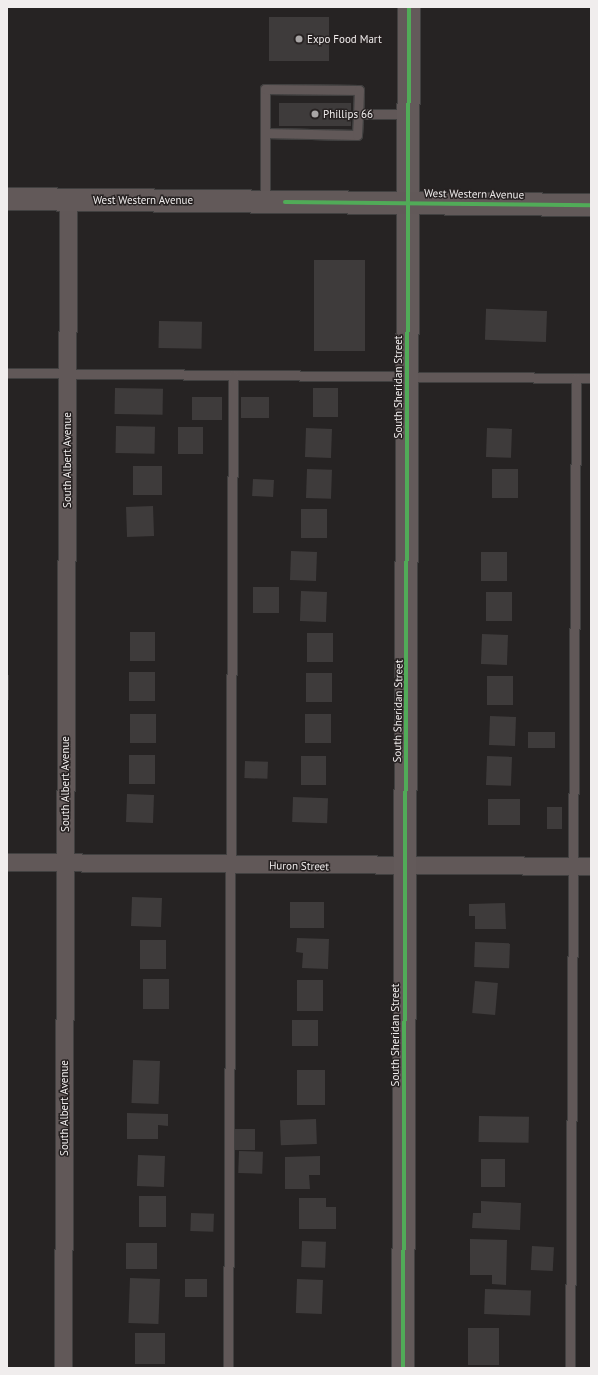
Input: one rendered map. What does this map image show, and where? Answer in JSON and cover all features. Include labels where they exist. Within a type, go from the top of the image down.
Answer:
[{"type":"main road","name":"West Western Avenue","points":[[7,199],[591,205]]},
{"type":"street","name":"South Sheridan Street","points":[[403,1368],[407,867],[409,7]]},
{"type":"street","name":"South Albert Avenue","points":[[62,1368],[68,200]]},
{"type":"street","name":"Huron Street","points":[[7,862],[407,867],[591,866]]},
{"type":"lane","points":[[264,202],[265,89],[359,90],[357,135],[265,133]]},
{"type":"lane","points":[[358,114],[409,114]]},
{"type":"lane","points":[[7,373],[591,378]]},
{"type":"lane","points":[[228,1368],[233,375]]},
{"type":"lane","points":[[570,1368],[576,378]]},
{"type":"building","name":"Expo Food Mart","points":[[269,17],[329,17],[329,61],[269,61]]},
{"type":"building","name":"Phillips 66","points":[[279,103],[351,103],[351,126],[279,126]]},
{"type":"building","points":[[314,260],[365,260],[365,351],[314,351]]},
{"type":"building","points":[[486,309],[547,311],[546,342],[485,340]]},
{"type":"building","points":[[159,321],[202,322],[202,349],[159,348]]},
{"type":"building","points":[[115,388],[163,389],[163,415],[115,414]]},
{"type":"building","points":[[313,388],[338,388],[338,417],[313,417]]},
{"type":"building","points":[[192,397],[222,397],[222,420],[192,420]]},
{"type":"building","points":[[241,397],[269,397],[269,418],[241,418]]},
{"type":"building","points":[[116,426],[155,427],[155,454],[116,453]]},
{"type":"building","points":[[178,427],[203,427],[203,454],[178,454]]},
{"type":"building","points":[[306,428],[332,429],[331,458],[305,457]]},
{"type":"building","points":[[487,428],[512,429],[511,458],[486,457]]},
{"type":"building","points":[[133,466],[162,466],[162,495],[133,495]]},
{"type":"building","points":[[307,469],[332,470],[331,499],[306,498]]},
{"type":"building","points":[[492,469],[518,469],[518,498],[492,498]]},
{"type":"building","points":[[253,479],[274,480],[273,497],[252,496]]},
{"type":"building","points":[[153,506],[154,536],[127,537],[126,507]]},
{"type":"building","points":[[301,509],[327,509],[327,538],[301,538]]},
{"type":"building","points":[[291,551],[317,552],[316,581],[290,580]]},
{"type":"building","points":[[481,552],[507,552],[507,581],[481,581]]},
{"type":"building","points":[[253,587],[279,587],[279,613],[253,613]]},
{"type":"building","points":[[301,591],[327,592],[326,622],[300,621]]},
{"type":"building","points":[[486,592],[512,592],[512,621],[486,621]]},
{"type":"building","points":[[130,632],[155,632],[155,661],[130,661]]},
{"type":"building","points":[[307,633],[333,633],[333,662],[307,662]]},
{"type":"building","points":[[482,634],[508,635],[507,665],[481,664]]},
{"type":"building","points":[[129,672],[155,672],[155,701],[129,701]]},
{"type":"building","points":[[306,673],[332,673],[332,702],[306,702]]},
{"type":"building","points":[[7,675],[9,675],[9,700],[7,700]]},
{"type":"building","points":[[487,676],[513,676],[513,705],[487,705]]},
{"type":"building","points":[[130,714],[156,714],[156,743],[130,743]]},
{"type":"building","points":[[305,714],[331,714],[331,743],[305,743]]},
{"type":"building","points":[[490,716],[516,717],[515,746],[489,745]]},
{"type":"building","points":[[528,732],[555,732],[555,748],[528,748]]},
{"type":"building","points":[[129,755],[155,755],[155,784],[129,784]]},
{"type":"building","points":[[301,756],[326,756],[326,785],[301,785]]},
{"type":"building","points":[[487,756],[512,757],[511,786],[486,785]]},
{"type":"building","points":[[245,761],[268,762],[267,779],[244,778]]},
{"type":"building","points":[[127,794],[154,795],[153,823],[126,822]]},
{"type":"building","points":[[293,797],[328,798],[327,823],[292,822]]},
{"type":"building","points":[[488,799],[520,799],[520,825],[488,825]]},
{"type":"building","points":[[547,807],[562,807],[562,829],[547,829]]},
{"type":"building","points":[[132,897],[162,898],[161,927],[131,926]]},
{"type":"building","points":[[290,902],[324,902],[324,928],[290,928]]},
{"type":"building","points":[[505,903],[506,929],[475,929],[475,916],[469,916],[469,904]]},
{"type":"building","points":[[297,938],[329,939],[328,969],[302,968],[303,953],[296,952]]},
{"type":"building","points":[[140,940],[166,940],[166,969],[140,969]]},
{"type":"building","points":[[475,942],[510,943],[509,968],[474,967]]},
{"type":"building","points":[[143,979],[169,979],[169,1009],[143,1009]]},
{"type":"building","points":[[297,980],[323,980],[323,1011],[297,1011]]},
{"type":"building","points":[[475,981],[498,983],[495,1015],[472,1013]]},
{"type":"building","points":[[292,1020],[318,1020],[318,1046],[292,1046]]},
{"type":"building","points":[[133,1060],[160,1061],[158,1104],[131,1103]]},
{"type":"building","points":[[297,1070],[325,1070],[325,1105],[297,1105]]},
{"type":"building","points":[[127,1113],[168,1114],[168,1126],[158,1125],[158,1139],[127,1139]]},
{"type":"building","points":[[479,1116],[529,1117],[529,1143],[479,1142]]},
{"type":"building","points":[[316,1119],[317,1144],[281,1145],[280,1120]]},
{"type":"building","points":[[234,1129],[255,1129],[255,1150],[234,1150]]},
{"type":"building","points":[[239,1151],[263,1152],[262,1174],[238,1173]]},
{"type":"building","points":[[138,1155],[165,1156],[164,1187],[137,1186]]},
{"type":"building","points":[[320,1156],[320,1175],[309,1175],[310,1189],[285,1189],[285,1157]]},
{"type":"building","points":[[481,1159],[505,1159],[505,1187],[481,1187]]},
{"type":"building","points":[[139,1196],[166,1196],[166,1227],[139,1227]]},
{"type":"building","points":[[299,1198],[326,1198],[326,1207],[336,1207],[336,1229],[299,1229]]},
{"type":"building","points":[[481,1201],[521,1203],[520,1230],[472,1228],[473,1213],[481,1213]]},
{"type":"building","points":[[191,1213],[214,1214],[213,1232],[190,1231]]},
{"type":"building","points":[[470,1239],[507,1240],[506,1285],[492,1284],[492,1275],[470,1275]]},
{"type":"building","points":[[302,1241],[326,1242],[325,1268],[301,1267]]},
{"type":"building","points":[[126,1243],[157,1243],[157,1269],[126,1269]]},
{"type":"building","points":[[532,1246],[554,1247],[553,1271],[531,1270]]},
{"type":"building","points":[[130,1278],[160,1279],[158,1324],[128,1323]]},
{"type":"building","points":[[185,1279],[207,1279],[207,1297],[185,1297]]},
{"type":"building","points":[[297,1279],[323,1280],[322,1314],[296,1313]]},
{"type":"building","points":[[485,1289],[531,1291],[530,1316],[484,1314]]},
{"type":"building","points":[[468,1328],[499,1328],[499,1365],[468,1365]]},
{"type":"building","points":[[135,1333],[165,1333],[165,1364],[135,1364]]},
{"type":"cycle path","points":[[403,1368],[409,7]]},
{"type":"cycle path","points":[[285,202],[591,205]]},
{"type":"place","name":"Expo Food Mart","points":[[299,39]]},
{"type":"place","name":"Phillips 66","points":[[315,114]]}]
